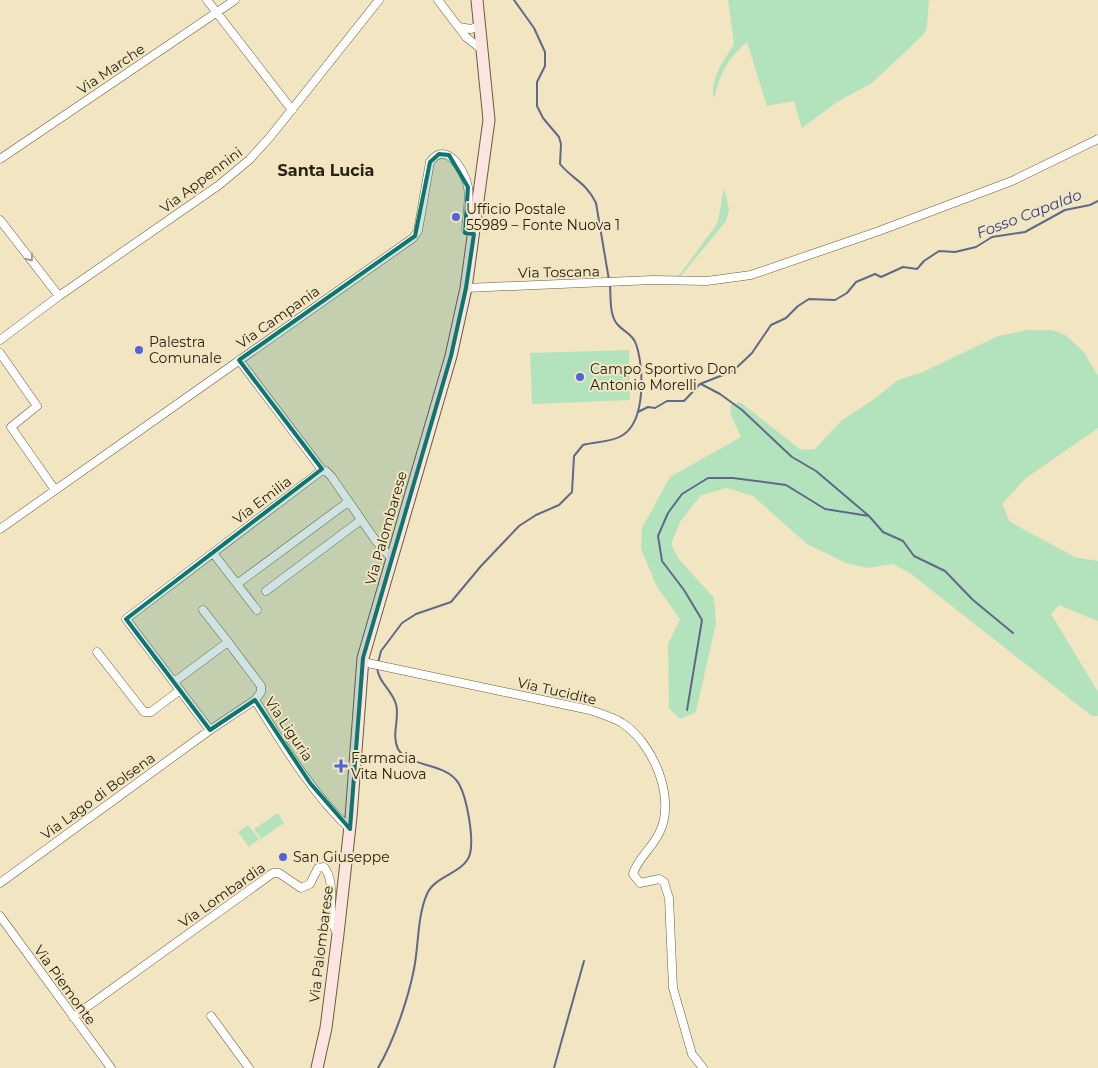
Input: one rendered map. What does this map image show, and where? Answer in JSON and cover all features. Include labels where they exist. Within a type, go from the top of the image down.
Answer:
[{"type":"main road","name":"Via Palombarese","points":[[317,1068],[326,1028],[338,934],[367,663],[392,560],[452,356],[466,288],[489,120],[477,0]]},
{"type":"street","points":[[207,0],[292,110]]},
{"type":"street","name":"Via Marche","points":[[0,159],[235,0]]},
{"type":"street","name":"Via Appennini","points":[[0,340],[59,296],[239,173],[292,110],[379,0]]},
{"type":"street","points":[[438,0],[468,40],[482,49]]},
{"type":"street","points":[[459,27],[471,29],[479,26]]},
{"type":"street","name":"Via Toscana","points":[[466,288],[619,283],[653,280],[707,281],[739,278],[768,270],[1012,181],[1098,139]]},
{"type":"street","name":"Via Campania","points":[[0,529],[415,236],[419,228],[430,162],[437,155],[445,154],[453,158],[467,183],[466,230],[474,234]]},
{"type":"street","points":[[0,220],[59,296]]},
{"type":"street","points":[[0,353],[37,406],[11,427],[55,490]]},
{"type":"street","points":[[239,360],[324,471],[331,476],[360,519],[392,560]]},
{"type":"street","name":"Via Emilia","points":[[174,682],[126,619],[324,471]]},
{"type":"street","points":[[238,584],[348,502]]},
{"type":"street","points":[[266,591],[360,519]]},
{"type":"street","points":[[213,553],[257,610]]},
{"type":"street","points":[[203,610],[262,686],[261,692],[255,700]]},
{"type":"street","points":[[210,730],[174,682],[228,642]]},
{"type":"street","points":[[97,652],[144,712],[151,712],[180,690]]},
{"type":"street","name":"Via Tucidite","points":[[367,663],[590,710],[622,723],[637,737],[657,768],[664,799],[664,816],[658,835],[636,865],[633,874],[640,883],[648,883],[659,879],[664,882],[669,898],[673,988],[692,1054],[703,1068]]},
{"type":"street","name":"Via Liguria","points":[[210,730],[255,700],[310,783],[331,810],[350,829]]},
{"type":"street","name":"Via Lago di Bolsena","points":[[0,884],[210,730]]},
{"type":"street","name":"Via Lombardia","points":[[73,1017],[273,873],[278,873],[301,888],[310,884],[318,868],[324,867],[329,881],[331,921],[338,934]]},
{"type":"street","name":"Via Piemonte","points":[[0,916],[111,1068]]},
{"type":"street","points":[[212,1016],[249,1068]]},
{"type":"highlighted area","points":[[439,154],[449,155],[468,187],[465,233],[474,234],[466,288],[451,356],[363,658],[350,829],[310,783],[255,700],[210,730],[126,619],[322,469],[239,360],[415,236],[430,162]]},
{"type":"green space","points":[[728,0],[929,0],[927,26],[924,34],[872,83],[837,102],[802,128],[794,101],[767,106],[747,42],[725,67],[714,99],[715,77],[734,44]]},
{"type":"green space","points":[[724,188],[729,209],[726,221],[681,276],[674,277],[681,273],[718,221]]},
{"type":"green space","points":[[1028,330],[1052,330],[1065,335],[1084,352],[1098,376],[1098,428],[1026,478],[1002,504],[1010,522],[1075,557],[1098,561],[1098,621],[1059,605],[1051,614],[1098,692],[1098,716],[1092,716],[911,574],[893,564],[868,568],[846,563],[807,544],[753,496],[727,488],[701,495],[680,522],[671,544],[678,558],[714,598],[716,623],[696,712],[680,719],[669,708],[668,644],[680,619],[656,585],[641,549],[642,528],[670,477],[741,437],[731,415],[730,406],[740,402],[801,450],[815,449],[842,420],[873,400],[898,380],[923,372],[998,336]]},
{"type":"green space","name":"Campo Sportivo Don Antonio Morelli","points":[[629,350],[630,400],[532,404],[530,353]]},
{"type":"green space","points":[[278,813],[284,823],[261,839],[254,829]]},
{"type":"green space","points":[[248,825],[259,839],[249,847],[238,832]]},
{"type":"waterway","points":[[514,0],[534,28],[545,52],[545,66],[537,82],[537,106],[543,118],[559,137],[561,144],[560,164],[588,190],[596,203],[609,280]]},
{"type":"waterway","name":"Fosso Capaldo","points":[[638,412],[648,407],[655,408],[667,401],[684,401],[700,384],[733,371],[752,353],[771,325],[786,318],[798,306],[809,299],[835,300],[847,293],[856,282],[875,274],[881,277],[903,267],[917,269],[924,261],[939,251],[955,252],[976,247],[992,237],[1025,232],[1065,210],[1090,205],[1098,201]]},
{"type":"waterway","points":[[378,663],[381,651],[402,623],[416,614],[451,602],[481,566],[519,526],[536,515],[559,505],[572,492],[574,456],[583,445],[618,438],[630,428],[636,418],[639,406],[641,366],[635,341],[631,335],[618,325],[613,317],[610,285]]},
{"type":"waterway","points":[[701,384],[720,394],[742,410],[792,457],[816,471],[869,516],[883,532],[903,541],[914,556],[945,571],[973,600],[1013,633]]},
{"type":"waterway","points":[[687,710],[702,620],[684,590],[662,561],[658,536],[668,513],[682,494],[708,478],[733,478],[786,485],[825,509],[869,516]]},
{"type":"waterway","points":[[377,667],[380,677],[396,704],[395,738],[398,749],[410,759],[446,772],[459,784],[465,799],[471,838],[470,854],[467,861],[436,883],[427,894],[421,912],[416,960],[408,993],[395,1033],[378,1068]]},
{"type":"waterway","points":[[554,1068],[584,961]]},
{"type":"place","name":"Ufficio Postale 55989 – Fonte Nuova 1","points":[[456,217]]},
{"type":"place","name":"Palestra Comunale","points":[[139,350]]},
{"type":"place","name":"Campo Sportivo Don Antonio Morelli","points":[[580,377]]},
{"type":"place","name":"Farmacia Vita Nuova","points":[[341,766]]},
{"type":"place","name":"San Giuseppe","points":[[283,857]]},
{"type":"district","name":"Santa Lucia","points":[[326,170]]}]
